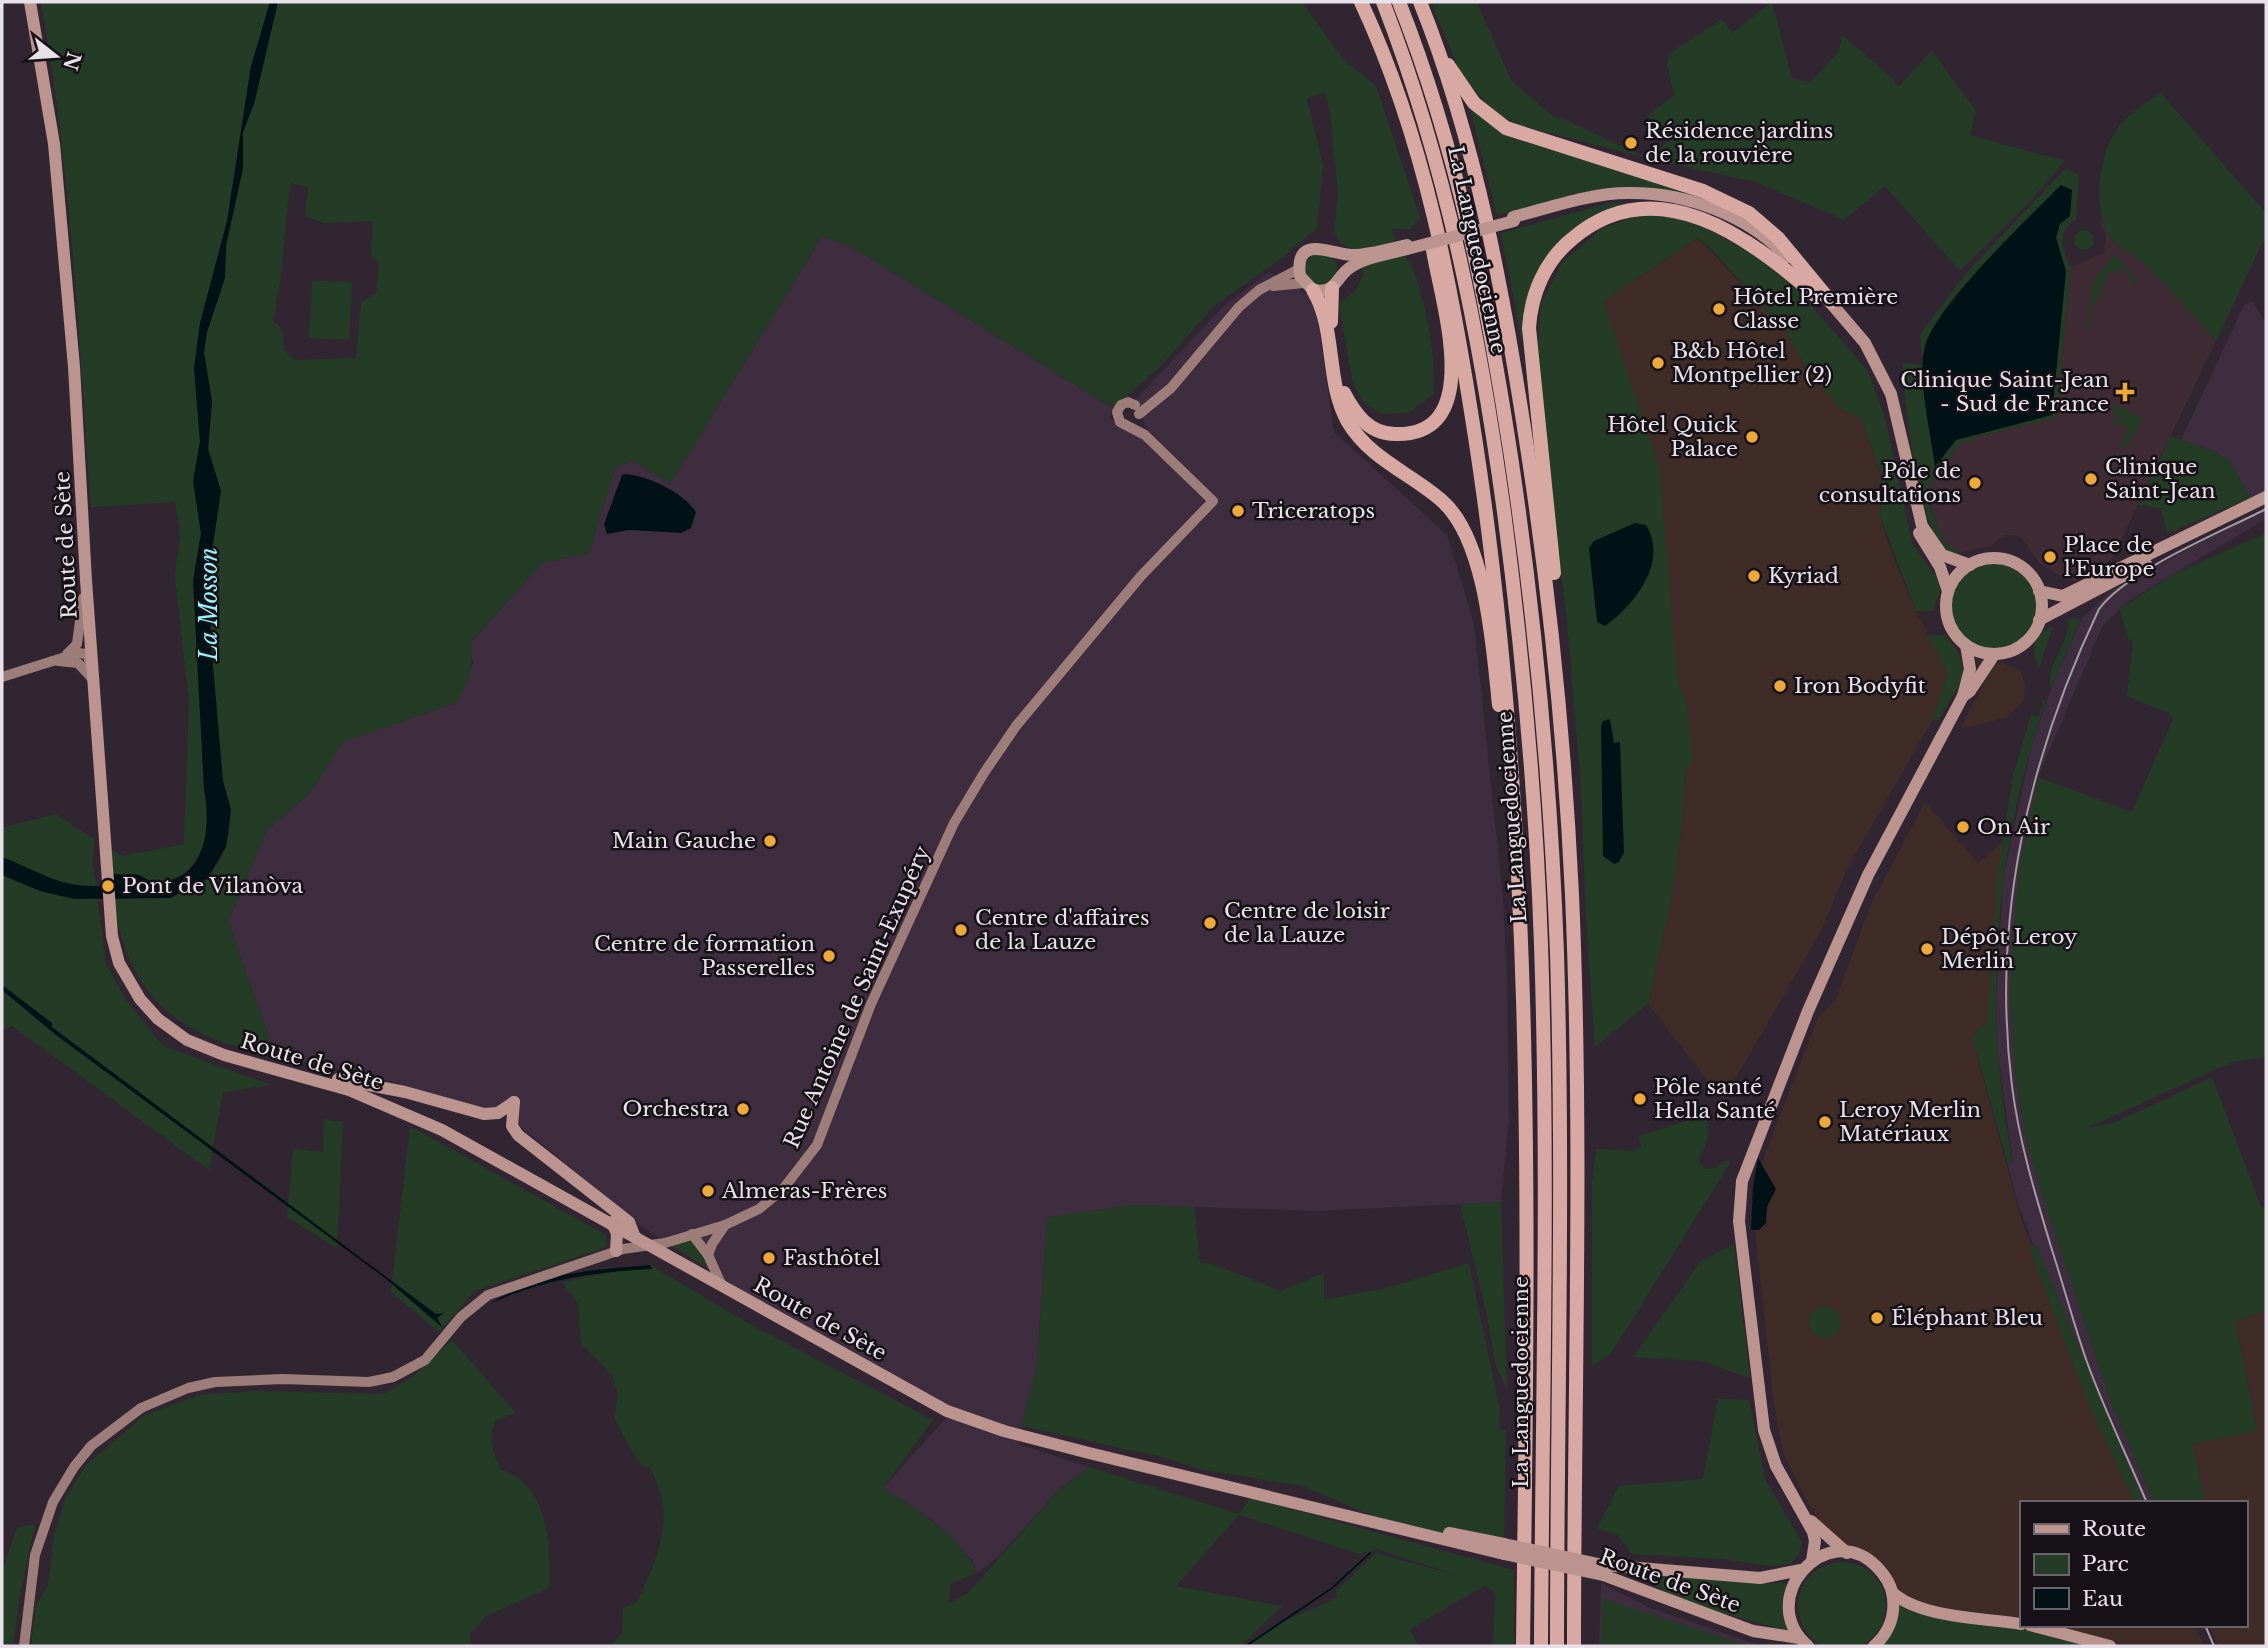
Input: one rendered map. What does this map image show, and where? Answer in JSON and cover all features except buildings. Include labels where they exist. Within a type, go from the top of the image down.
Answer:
[{"type":"highway","points":[[1361,2],[1392,76],[1419,162],[1445,262],[1485,498],[1504,656],[1514,777],[1524,973],[1523,1646]]},
{"type":"highway","name":"La Languedocienne","points":[[1383,2],[1431,138],[1464,267],[1493,438],[1521,650],[1537,850],[1542,1008],[1541,1646]]},
{"type":"highway","name":"La Languedocienne","points":[[1399,2],[1445,131],[1480,269],[1518,507],[1542,711],[1553,867],[1559,1038],[1556,1646]]},
{"type":"highway","points":[[1420,2],[1437,45],[1479,189],[1503,297],[1538,525],[1563,759]]},
{"type":"highway","points":[[1437,45],[1467,96],[1492,120],[1524,135],[1684,184],[1737,205],[1771,230],[1831,302]]},
{"type":"highway","points":[[1332,288],[1330,312],[1337,365],[1344,393],[1352,408],[1361,420],[1384,434],[1423,430],[1446,407],[1454,374],[1419,162]]},
{"type":"highway","points":[[1574,1646],[1576,1065],[1572,900],[1559,639],[1530,346],[1530,314],[1543,275],[1561,249],[1591,225],[1620,213],[1665,209],[1701,218],[1741,238],[1775,261],[1816,296]]},
{"type":"highway","points":[[1308,286],[1323,312],[1334,383],[1349,423],[1373,452],[1447,505],[1463,526],[1473,547],[1497,689],[1524,973]]},
{"type":"main road","name":"Route de Sète","points":[[30,2],[54,144],[65,257],[112,936],[120,963],[140,999],[158,1018],[201,1048],[349,1090],[442,1130],[634,1235],[655,1243],[722,1286],[919,1396],[968,1419],[1089,1453],[1405,1529],[1603,1570],[1770,1578],[1801,1570]]},
{"type":"main road","points":[[1407,247],[1349,255],[1324,247],[1311,250],[1305,255],[1299,268],[1308,286],[1332,288],[1349,268],[1407,247],[1626,193],[1674,196],[1716,209],[1779,248],[1831,302],[1871,352],[1891,394],[1922,526],[1941,555],[1970,565]]},
{"type":"main road","points":[[1513,219],[1626,197],[1694,205],[1756,235],[1776,251],[1862,348],[1884,392],[1916,528],[1926,550],[1940,567],[1948,590]]},
{"type":"main road","points":[[1335,252],[1342,262],[1342,276]]},
{"type":"main road","points":[[2039,620],[2196,529],[2202,529],[2266,497]]},
{"type":"main road","points":[[1812,1561],[1815,1541],[1806,1516],[1776,1466],[1764,1430],[1739,1221],[1742,1181],[1808,1011],[1868,874],[1963,696],[1970,669],[1966,646],[1948,622],[1948,590],[1953,580],[1970,565],[1984,559],[1997,558],[2020,566],[2032,577],[2039,591],[2039,620],[2033,634],[2022,645],[1994,654],[1966,646]]},
{"type":"main road","points":[[2039,591],[2063,596],[2094,588]]},
{"type":"main road","points":[[1963,696],[1970,691],[1994,654]]},
{"type":"main road","points":[[309,1078],[316,1074],[405,1092],[484,1114],[498,1113],[514,1102],[512,1126],[518,1135],[629,1222],[634,1235]]},
{"type":"main road","points":[[612,1222],[617,1234],[616,1251]]},
{"type":"main road","points":[[1806,1516],[1847,1553],[1872,1563],[1885,1575],[1892,1592],[1892,1620],[1874,1646]]},
{"type":"main road","points":[[1803,1642],[1792,1625],[1789,1604],[1793,1583],[1801,1570],[1812,1561],[1823,1556],[1847,1553]]},
{"type":"main road","name":"Route de Sète","points":[[1603,1570],[1753,1631],[1803,1642]]},
{"type":"main road","points":[[1892,1592],[1900,1600],[1921,1608],[2020,1624]]},
{"type":"main road","points":[[2038,1627],[2110,1646]]},
{"type":"street","points":[[1270,286],[1299,268]]},
{"type":"street","points":[[1270,286],[1308,286]]},
{"type":"street","name":"Rue Antoine de Saint-Exupéry","points":[[24,1646],[35,1555],[47,1516],[74,1467],[122,1419],[160,1398],[215,1382],[283,1379],[381,1381],[425,1360],[473,1305],[488,1295],[616,1251],[666,1243],[725,1225],[774,1198],[793,1178],[817,1144],[871,1004],[954,823],[1002,746],[1141,576],[1213,501],[1145,435],[1134,416],[1178,380],[1239,307],[1259,290],[1270,286]]},
{"type":"street","points":[[64,656],[72,650],[78,638],[86,580]]},
{"type":"street","points":[[2,677],[64,656],[87,654],[93,679]]},
{"type":"street","points":[[53,660],[78,663],[85,667],[93,679]]},
{"type":"street","points":[[708,1255],[725,1225]]},
{"type":"street","points":[[688,1235],[708,1255],[722,1286]]},
{"type":"shaded area","name":"Clinique Saint-Jean - Sud de France","points":[[2101,218],[2112,241],[2139,258],[2176,294],[2216,341],[2112,559],[2075,581],[2063,578],[2039,563],[2020,536],[2005,535],[1991,546],[1960,553],[1943,540],[1925,491],[1959,445],[1980,436],[2056,417],[2071,267],[2104,253],[2106,234],[2100,224]]},
{"type":"shaded area","points":[[822,236],[852,247],[1113,408],[1109,418],[1140,436],[1204,500],[1203,506],[1012,726],[957,825],[1016,730],[1116,610],[1217,498],[1146,428],[1136,399],[1224,306],[1269,272],[1308,295],[1316,306],[1334,432],[1447,535],[1474,623],[1503,898],[1507,977],[1509,1118],[1501,1202],[1317,1211],[1135,1205],[1047,1217],[1037,1366],[1018,1444],[1089,1467],[1060,1489],[999,1556],[977,1573],[971,1559],[932,1520],[883,1488],[953,1410],[863,1367],[638,1224],[502,1111],[423,1097],[406,1085],[275,1055],[228,921],[267,830],[310,793],[342,742],[457,702],[473,663],[470,643],[542,563],[589,553],[615,468],[632,460],[670,484]]},
{"type":"shaded area","points":[[1698,238],[1786,331],[1805,366],[1841,409],[1862,420],[1882,479],[1880,516],[1892,554],[1916,611],[1948,673],[1932,721],[1848,867],[1821,931],[1733,1083],[1719,1095],[1648,1004],[1672,897],[1682,824],[1688,711],[1677,676],[1603,301]]},
{"type":"shaded area","points":[[2253,301],[2266,325],[2266,490],[2250,498],[2231,463],[2218,453],[2181,440],[2244,305]]},
{"type":"shaded area","points":[[2266,507],[2266,519],[2127,602],[2103,625],[2038,777],[2019,870],[2010,997],[2016,1080],[2027,1142],[2110,1400],[2153,1501],[2138,1501],[2081,1375],[2017,1201],[2008,1165],[2013,1162],[1998,1053],[1996,999],[2003,880],[2031,748],[2051,689],[2082,618],[2112,590]]},
{"type":"shaded area","points":[[2000,662],[2020,670],[2025,684],[2024,700],[2008,717],[1960,729],[1992,668]]},
{"type":"shaded area","points":[[1925,802],[1978,863],[2003,842],[1988,1022],[1972,1036],[2021,1218],[2081,1375],[2138,1501],[2020,1501],[2020,1618],[1918,1604],[1900,1595],[1817,1520],[1783,1453],[1773,1397],[1755,1229],[1758,1184],[1764,1157],[1818,1018],[1836,999],[1870,906]]},
{"type":"shaded area","points":[[2266,1311],[2266,1646],[2218,1646],[2210,1627],[2247,1627],[2247,1501],[2205,1501],[2193,1444],[2257,1430],[2235,1320]]},
{"type":"shaded area","points":[[1601,1583],[1650,1608],[1759,1645],[1790,1646],[1599,1646]]},
{"type":"shaded area","points":[[2059,1627],[2196,1627],[2204,1646],[2128,1646]]},
{"type":"green space","points":[[41,2],[270,2],[251,66],[227,221],[200,323],[194,368],[200,441],[193,481],[201,533],[193,581],[208,827],[194,863],[176,879],[164,883],[152,882],[135,874],[111,874],[109,847],[123,856],[184,844],[189,702],[175,577],[180,533],[175,502],[91,507],[67,191]]},
{"type":"green space","points":[[278,2],[1302,2],[1342,58],[1376,86],[1420,217],[1411,229],[1392,229],[1396,242],[1416,277],[1424,305],[1432,352],[1433,395],[1408,413],[1382,414],[1367,405],[1353,385],[1339,304],[1355,291],[1364,274],[1353,249],[1341,244],[1334,231],[1338,194],[1330,113],[1325,92],[1307,99],[1323,165],[1317,228],[1278,261],[1215,305],[1160,367],[1113,408],[852,247],[822,236],[670,484],[632,460],[615,468],[589,553],[542,563],[471,642],[470,673],[457,702],[343,742],[310,793],[267,830],[228,921],[275,1055],[241,1048],[186,1025],[164,1008],[131,963],[120,933],[113,899],[170,898],[189,890],[207,879],[220,861],[230,833],[231,810],[223,781],[211,644],[210,564],[221,491],[208,449],[212,401],[204,353],[207,332],[225,278],[226,246],[243,168],[243,132],[254,104]],"holes":[[[290,183],[308,187],[305,215],[324,223],[373,221],[371,256],[379,263],[376,294],[361,302],[356,358],[295,360],[284,350],[282,329],[273,321],[280,283]]]},
{"type":"green space","points":[[1431,2],[1477,2],[1511,80],[1556,119],[1562,118],[1648,158],[1522,126],[1493,111],[1461,74]]},
{"type":"green space","points":[[1772,2],[1792,79],[1811,82],[1839,51],[1842,35],[1893,79],[1898,87],[1932,51],[1976,111],[1970,135],[2065,161],[2026,206],[1960,271],[1885,186],[1844,220],[1756,182],[1649,159],[1671,138],[1647,116],[1674,95],[1667,63],[1673,51],[1722,19],[1732,33]]},
{"type":"green space","points":[[2160,92],[2266,213],[2266,235],[2216,341],[2152,271],[2112,240],[2101,214],[2100,180],[2107,148],[2122,123]]},
{"type":"green space","points":[[1469,105],[1488,123],[1700,195],[1698,199],[1636,189],[1497,215]]},
{"type":"green space","points":[[2066,168],[2079,175],[2076,219],[2065,229],[2062,241],[2071,267],[2056,418],[1980,436],[1959,445],[1925,491],[1943,540],[1960,553],[1959,557],[1937,539],[1922,499],[1909,427],[1902,363],[1923,365],[1920,334],[1968,271]]},
{"type":"green space","points":[[1609,203],[1637,203],[1610,210],[1587,221],[1568,234],[1553,250],[1533,290],[1522,342],[1501,233]]},
{"type":"green space","points":[[1644,213],[1689,219],[1751,253],[1796,288],[1868,371],[1885,418],[1912,543],[1939,581],[1940,593],[1932,611],[1916,611],[1880,516],[1882,478],[1862,420],[1841,409],[1805,366],[1786,331],[1709,247],[1698,238],[1603,301],[1659,467],[1677,676],[1688,711],[1693,762],[1685,770],[1682,824],[1672,897],[1648,1004],[1595,1047],[1586,920],[1581,786],[1567,621],[1536,371],[1541,304],[1563,261],[1603,228]]},
{"type":"green space","points":[[2084,230],[2091,233],[2094,240],[2091,247],[2084,250],[2077,247],[2074,240],[2077,233]]},
{"type":"green space","points":[[1321,253],[1332,258],[1337,269],[1332,280],[1321,285],[1310,280],[1305,269],[1310,258]]},
{"type":"green space","points":[[2115,254],[2135,278],[2136,292],[2133,281],[2125,272],[2118,268],[2115,274],[2110,271],[2092,309],[2089,330],[2086,330],[2094,280]]},
{"type":"green space","points":[[312,280],[352,282],[349,340],[309,338]]},
{"type":"green space","points":[[2114,404],[2143,419],[2124,449],[2121,448],[2128,426],[2110,422],[2114,416],[2118,421],[2122,418],[2112,412]]},
{"type":"green space","points":[[2171,436],[2218,453],[2231,463],[2250,498],[2167,534],[2161,508],[2138,505]]},
{"type":"green space","points":[[2266,533],[2266,1057],[2232,1062],[2085,1129],[2116,1122],[2212,1077],[2261,1207],[2266,1206],[2266,1311],[2235,1321],[2257,1431],[2193,1444],[2205,1501],[2153,1501],[2110,1400],[2027,1142],[2016,1080],[2010,997],[2019,870],[2038,777],[2132,812],[2173,719],[2168,713],[2127,696],[2133,641],[2128,639],[2120,609],[2172,575]]},
{"type":"green space","name":"Place de l'Europe","points":[[1994,564],[2011,567],[2025,576],[2034,590],[2037,607],[2034,624],[2025,638],[2011,647],[1994,650],[1977,647],[1963,638],[1954,624],[1951,607],[1954,590],[1963,576],[1977,567]]},
{"type":"green space","points":[[2075,617],[2080,621],[2051,689],[2051,671],[2068,629],[2068,620]]},
{"type":"green space","points":[[2053,626],[2039,669],[2035,644],[2046,629]]},
{"type":"green space","points":[[1945,635],[1961,658],[1962,677],[1939,720],[1932,721],[1948,673],[1928,636]]},
{"type":"green space","points":[[2047,699],[2015,812],[1998,929],[1998,1046],[2003,1104],[2013,1162],[2008,1165],[1972,1036],[1988,1022],[1997,877],[2013,776],[2031,715],[2039,716],[2043,700]]},
{"type":"green space","points":[[55,814],[94,839],[93,863],[106,964],[127,1001],[163,1046],[271,1085],[223,1092],[209,1170],[12,1026],[2,1030],[2,828]]},
{"type":"green space","points":[[1705,1115],[1708,1138],[1698,1160],[1705,1169],[1716,1168],[1724,1161],[1731,1161],[1610,1355],[1592,1366],[1592,1182],[1596,1149],[1633,1151],[1641,1147],[1639,1136]]},
{"type":"green space","points":[[324,1119],[343,1122],[337,1248],[287,1217],[293,1149],[323,1152]]},
{"type":"green space","points":[[410,1126],[606,1235],[607,1247],[475,1291],[439,1332],[391,1292]]},
{"type":"green space","points":[[1501,1202],[1507,1390],[1496,1366],[1486,1311],[1460,1204]]},
{"type":"green space","points":[[1135,1205],[1194,1207],[1200,1263],[1213,1264],[1281,1291],[1324,1273],[1324,1299],[1383,1289],[1469,1263],[1499,1405],[1500,1430],[1506,1429],[1504,1544],[1405,1529],[1302,1486],[1199,1469],[1166,1458],[1021,1426],[1037,1366],[1047,1217]]},
{"type":"green space","points":[[690,1239],[705,1258],[706,1267],[672,1246]]},
{"type":"green space","points":[[1734,1244],[1750,1378],[1702,1361],[1633,1357],[1701,1261]]},
{"type":"green space","points":[[2037,1246],[2143,1501],[2134,1501],[2088,1403],[2029,1247]]},
{"type":"green space","points":[[650,1265],[753,1326],[933,1420],[883,1488],[949,1535],[960,1546],[977,1573],[950,1584],[949,1604],[969,1592],[1060,1489],[1089,1467],[1239,1514],[1250,1498],[1514,1570],[1514,1646],[1493,1646],[1495,1594],[1486,1585],[1410,1629],[1418,1646],[1244,1646],[1331,1587],[1369,1551],[1359,1554],[1239,1515],[1176,1586],[1282,1606],[1241,1646],[610,1646],[622,1633],[623,1608],[637,1602],[658,1552],[664,1520],[662,1503],[650,1468],[640,1465],[614,1418],[618,1394],[612,1375],[581,1343],[578,1304],[562,1282]],"holes":[[[1376,1549],[1460,1576],[1376,1553],[1336,1591],[1337,1598],[1287,1620],[1336,1585],[1372,1552],[1370,1551]]]},
{"type":"green space","points":[[1825,1306],[1836,1311],[1841,1322],[1836,1333],[1825,1338],[1814,1333],[1809,1322],[1814,1311]]},
{"type":"green space","points":[[452,1340],[516,1413],[496,1420],[492,1432],[494,1452],[501,1470],[517,1477],[529,1488],[538,1502],[544,1518],[549,1554],[549,1588],[486,1616],[470,1634],[470,1646],[31,1646],[36,1604],[48,1586],[54,1536],[65,1499],[87,1464],[145,1415],[199,1395],[253,1391],[384,1394],[415,1375]]},
{"type":"green space","points":[[1718,1399],[1749,1400],[1765,1479],[1802,1542],[1800,1553],[1791,1564],[1772,1566],[1722,1559],[1631,1554],[1619,1536],[1597,1528],[1619,1486],[1703,1479]]},
{"type":"green space","points":[[35,1524],[20,1595],[13,1646],[2,1646],[2,1571],[17,1528]]},
{"type":"green space","points":[[1842,1562],[1859,1565],[1879,1582],[1885,1597],[1883,1623],[1873,1637],[1859,1647],[1825,1647],[1811,1637],[1801,1623],[1798,1606],[1801,1589],[1811,1575],[1825,1565]]},
{"type":"green space","points":[[1634,1574],[1770,1584],[1787,1582],[1782,1607],[1788,1631],[1685,1603]]},
{"type":"green space","points":[[1602,1598],[1749,1646],[1601,1646]]},
{"type":"green space","points":[[1900,1605],[1928,1614],[2028,1628],[2098,1646],[1882,1646],[1894,1630]]},
{"type":"water","name":"La Mosson","points":[[270,2],[278,2],[254,104],[243,132],[243,168],[226,246],[225,278],[207,332],[204,353],[212,401],[208,449],[221,491],[210,564],[211,644],[223,781],[231,810],[226,847],[207,879],[170,898],[74,899],[40,891],[2,875],[2,857],[65,882],[111,886],[111,874],[135,874],[155,882],[174,879],[187,872],[202,849],[207,819],[193,581],[201,533],[193,481],[200,441],[194,368],[200,323],[227,221],[251,66]]},
{"type":"water","points":[[2061,185],[2072,190],[2070,216],[2060,224],[2056,238],[2066,271],[2052,415],[1956,440],[1935,467],[1923,377],[1924,350],[1931,332],[1944,311],[1983,264]]},
{"type":"water","points":[[622,475],[655,482],[683,498],[696,512],[691,528],[681,533],[629,530],[607,534],[604,524]]},
{"type":"water","points":[[1635,523],[1646,525],[1652,539],[1651,568],[1637,595],[1605,626],[1597,622],[1589,548],[1594,541]]},
{"type":"water","points":[[1610,719],[1614,743],[1620,742],[1624,853],[1619,862],[1614,864],[1603,856],[1601,726],[1603,721]]},
{"type":"water","points":[[2,985],[52,1023],[52,1027],[436,1314],[444,1313],[437,1318],[443,1328],[386,1279],[56,1035],[2,990]]},
{"type":"water","points":[[1758,1158],[1776,1189],[1767,1207],[1766,1223],[1759,1230],[1751,1230],[1753,1187]]},
{"type":"water","points":[[650,1265],[652,1269],[569,1278],[529,1288],[490,1304],[528,1285],[567,1274]]},
{"type":"waterway","points":[[1246,1646],[1332,1588],[1370,1553]]},
{"type":"tram line","points":[[2146,1501],[2087,1362],[2024,1149],[2012,1086],[2007,1024],[2007,963],[2012,902],[2021,842],[2052,723],[2099,609],[2113,594],[2153,566],[2266,509]]},
{"type":"tram line","points":[[2206,1627],[2214,1646]]},
{"type":"place","name":"Résidence jardins de la rouvière","points":[[1631,143]]},
{"type":"place","name":"Hôtel Première Classe","points":[[1719,309]]},
{"type":"place","name":"B&b Hôtel Montpellier (2)","points":[[1658,363]]},
{"type":"place","name":"Clinique Saint-Jean - Sud de France","points":[[2125,392]]},
{"type":"place","name":"Hôtel Quick Palace","points":[[1752,437]]},
{"type":"place","name":"Clinique Saint-Jean","points":[[2091,479]]},
{"type":"place","name":"Pôle de consultations","points":[[1975,483]]},
{"type":"place","name":"Triceratops","points":[[1238,511]]},
{"type":"place","name":"Place de l'Europe","points":[[2050,557]]},
{"type":"place","name":"Kyriad","points":[[1754,576]]},
{"type":"place","name":"Iron Bodyfit","points":[[1780,686]]},
{"type":"place","name":"On Air","points":[[1963,827]]},
{"type":"place","name":"Main Gauche","points":[[770,841]]},
{"type":"place","name":"Pont de Vilanòva","points":[[108,886]]},
{"type":"place","name":"Centre de loisir de la Lauze","points":[[1210,923]]},
{"type":"place","name":"Centre d'affaires de la Lauze","points":[[961,930]]},
{"type":"place","name":"Dépôt Leroy Merlin","points":[[1927,949]]},
{"type":"place","name":"Centre de formation Passerelles","points":[[829,956]]},
{"type":"place","name":"Pôle santé Hella Santé","points":[[1640,1099]]},
{"type":"place","name":"Orchestra","points":[[743,1109]]},
{"type":"place","name":"Leroy Merlin Matériaux","points":[[1825,1122]]},
{"type":"place","name":"Almeras-Frères","points":[[708,1191]]},
{"type":"place","name":"Fasthôtel","points":[[769,1258]]},
{"type":"place","name":"Éléphant Bleu","points":[[1877,1318]]}]
